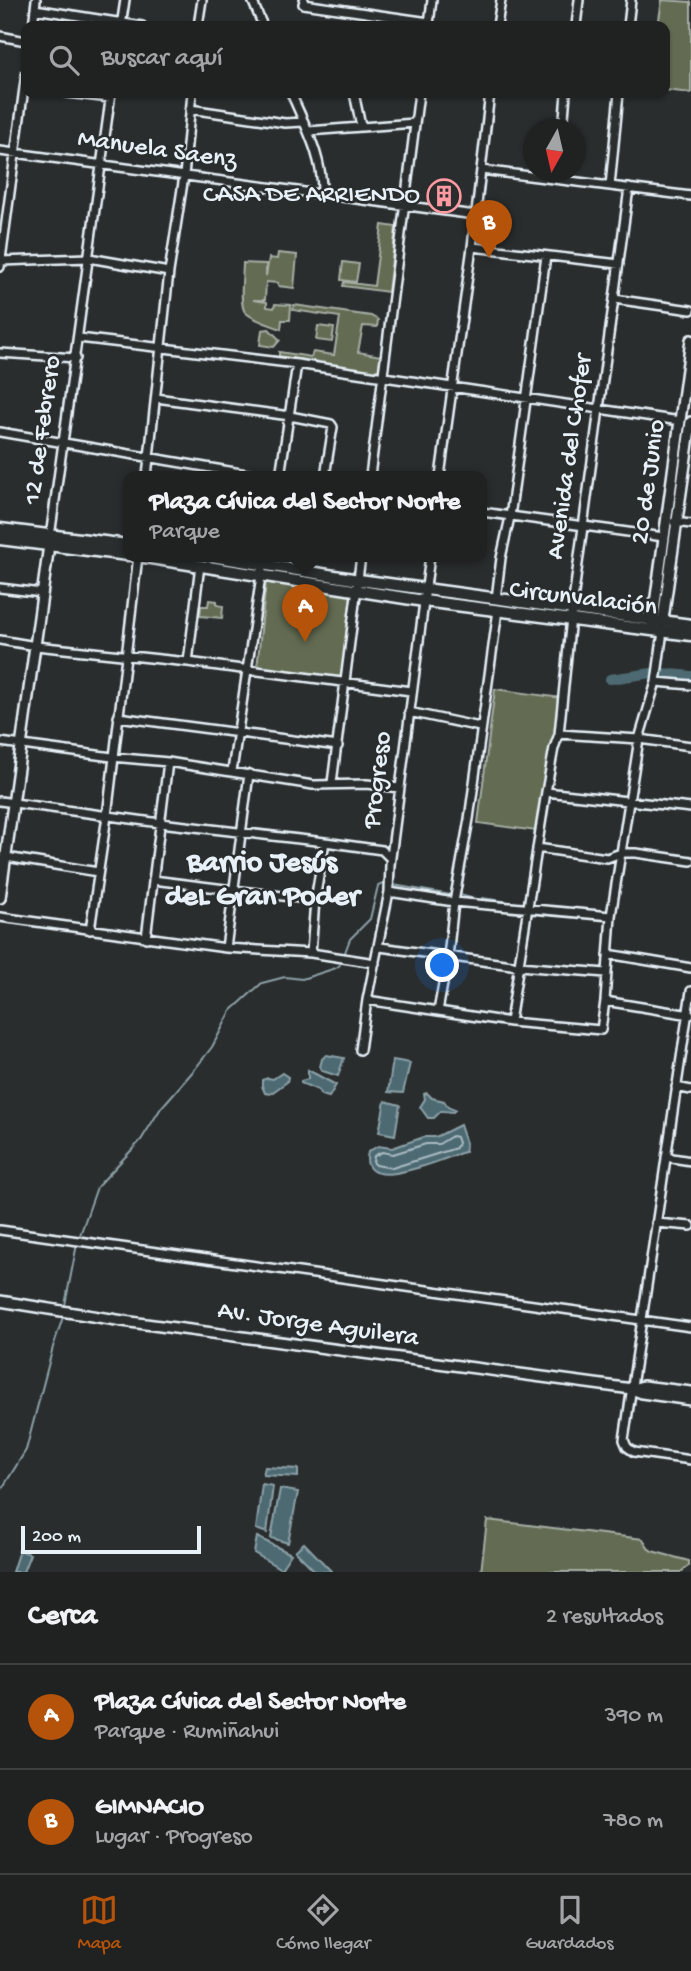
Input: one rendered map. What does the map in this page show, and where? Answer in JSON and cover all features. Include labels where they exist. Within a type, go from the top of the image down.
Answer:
[{"type":"main road","points":[[0,529],[123,554]]},
{"type":"main road","points":[[0,539],[123,545]]},
{"type":"main road","name":"Circunvalación","points":[[179,562],[262,566]]},
{"type":"main road","name":"Circunvalación","points":[[242,562],[424,601],[572,620],[658,626],[691,625]]},
{"type":"main road","name":"Circunvalación","points":[[358,586],[426,589],[572,608],[691,635]]},
{"type":"street","points":[[34,21],[36,0]]},
{"type":"street","points":[[122,21],[125,0]]},
{"type":"street","points":[[199,21],[202,0]]},
{"type":"street","points":[[252,0],[261,21]]},
{"type":"street","points":[[304,0],[303,4],[413,21]]},
{"type":"street","points":[[347,9],[348,0]]},
{"type":"street","points":[[429,21],[432,0]]},
{"type":"street","points":[[498,21],[500,0]]},
{"type":"street","points":[[577,21],[579,0]]},
{"type":"street","points":[[629,21],[631,0]]},
{"type":"street","points":[[35,9],[100,21]]},
{"type":"street","points":[[0,36],[21,40]]},
{"type":"street","points":[[0,267],[23,98]]},
{"type":"street","name":"12 de Febrero","points":[[0,898],[111,98]]},
{"type":"street","points":[[148,471],[191,98]]},
{"type":"street","points":[[293,98],[309,131],[321,168],[322,194]]},
{"type":"street","points":[[355,98],[361,126]]},
{"type":"street","points":[[371,471],[418,98]]},
{"type":"street","points":[[441,471],[489,98]]},
{"type":"street","points":[[564,119],[566,98]]},
{"type":"street","points":[[610,186],[619,98]]},
{"type":"street","points":[[190,109],[285,123],[304,122]]},
{"type":"street","points":[[309,131],[415,123]]},
{"type":"street","name":"Manuela Saenz","points":[[0,151],[475,215]]},
{"type":"street","points":[[481,170],[523,173]]},
{"type":"street","points":[[586,181],[691,196]]},
{"type":"street","name":"Avenida del Chofer","points":[[510,1022],[546,792],[559,734],[572,608],[629,188]]},
{"type":"street","points":[[472,247],[619,264]]},
{"type":"street","points":[[496,598],[510,517],[546,256]]},
{"type":"street","points":[[0,261],[89,258],[169,272]]},
{"type":"street","points":[[614,299],[691,310]]},
{"type":"street","points":[[79,338],[297,364],[588,406],[599,410],[684,415]]},
{"type":"street","name":"20 de Junio","points":[[658,626],[664,537],[684,415],[691,340]]},
{"type":"street","points":[[0,353],[76,358]]},
{"type":"street","points":[[281,471],[297,364]]},
{"type":"street","points":[[156,398],[290,415],[331,424],[333,427],[326,471]]},
{"type":"street","name":"20 de Junio","points":[[658,626],[677,523],[691,422]]},
{"type":"street","points":[[0,432],[228,471]]},
{"type":"street","points":[[487,513],[664,537]]},
{"type":"street","points":[[666,522],[691,524]]},
{"type":"street","points":[[90,930],[107,816],[137,562]]},
{"type":"street","points":[[332,783],[360,562]]},
{"type":"street","name":"Progreso","points":[[360,1050],[367,1000],[380,947],[389,892],[399,788],[429,562]]},
{"type":"street","points":[[188,662],[200,565]]},
{"type":"street","points":[[232,771],[262,566]]},
{"type":"street","points":[[0,588],[42,593]]},
{"type":"street","points":[[438,1011],[449,957],[454,902],[469,819],[498,610]]},
{"type":"street","points":[[367,1000],[510,1022],[601,1031],[611,916],[639,739],[656,682],[658,626]]},
{"type":"street","points":[[0,640],[411,691]]},
{"type":"street","points":[[656,682],[691,685]]},
{"type":"street","points":[[409,712],[480,727]]},
{"type":"street","points":[[118,717],[338,746]]},
{"type":"street","points":[[559,734],[639,739],[691,746]]},
{"type":"street","points":[[0,742],[168,762],[313,785],[332,783],[399,788]]},
{"type":"street","points":[[146,938],[168,762]]},
{"type":"street","points":[[226,948],[249,774]]},
{"type":"street","points":[[546,792],[691,808]]},
{"type":"street","points":[[0,801],[382,850],[391,859]]},
{"type":"street","points":[[382,850],[393,841]]},
{"type":"street","points":[[311,953],[315,900],[325,842]]},
{"type":"street","points":[[537,848],[607,858],[621,853],[636,853],[691,861]]},
{"type":"street","points":[[6,858],[98,872]]},
{"type":"street","points":[[153,880],[315,900]]},
{"type":"street","points":[[389,892],[454,902],[611,916]]},
{"type":"street","points":[[0,917],[226,948],[311,953],[375,962]]},
{"type":"street","points":[[380,947],[519,966],[606,974]]},
{"type":"street","points":[[608,954],[691,968]]},
{"type":"street","points":[[691,991],[624,1440],[629,1450],[637,1453],[691,1460]]},
{"type":"street","points":[[605,1001],[689,1014]]},
{"type":"street","points":[[676,1087],[691,1090]]},
{"type":"street","points":[[666,1157],[691,1161]]},
{"type":"street","points":[[656,1223],[691,1226]]},
{"type":"street","points":[[0,1230],[691,1327]]},
{"type":"street","name":"Av. Jorge Aguilera","points":[[0,1301],[123,1321],[691,1399]]},
{"type":"street","name":"Av. Jorge Aguilera","points":[[632,1389],[643,1386],[691,1392]]},
{"type":"green space","points":[[662,0],[691,2],[691,93],[670,91],[670,21],[659,21]]},
{"type":"green space","points":[[382,225],[396,227],[388,292],[343,286],[344,282],[374,286]]},
{"type":"green space","points":[[278,253],[297,255],[294,288],[266,282],[265,300],[253,300],[267,302],[267,307],[274,308],[275,304],[291,305],[290,320],[282,320],[281,329],[248,315],[243,308],[242,296],[243,263],[266,264],[266,276],[269,258],[277,259]]},
{"type":"green space","points":[[343,262],[359,264],[356,282],[341,280]]},
{"type":"green space","points":[[294,305],[371,316],[378,320],[377,327],[363,326],[358,352],[381,356],[378,373],[279,356],[279,352],[311,357],[313,352],[334,355],[340,317],[293,310]]},
{"type":"green space","points":[[318,326],[334,328],[332,342],[316,340]]},
{"type":"green space","points":[[269,329],[280,340],[274,347],[260,345],[262,330]]},
{"type":"green space","points":[[266,581],[355,595],[345,681],[257,669]]},
{"type":"green space","points":[[209,600],[217,601],[217,605],[223,606],[222,618],[200,616],[201,606],[208,606]]},
{"type":"green space","points":[[495,689],[562,698],[558,739],[551,748],[536,831],[478,823]]},
{"type":"green space","points":[[487,1520],[643,1539],[652,1551],[689,1561],[689,1565],[681,1572],[481,1572]]},
{"type":"water","points":[[326,1055],[344,1058],[338,1076],[322,1071],[322,1059]]},
{"type":"water","points":[[393,1060],[410,1063],[403,1093],[388,1092]]},
{"type":"water","points":[[308,1070],[336,1085],[329,1097],[301,1083],[308,1079]]},
{"type":"water","points":[[282,1073],[288,1077],[287,1082],[270,1094],[265,1093],[262,1080],[273,1079]]},
{"type":"water","points":[[427,1093],[455,1110],[441,1111],[434,1118],[428,1118],[420,1107],[425,1099],[424,1094]]},
{"type":"water","points":[[385,1101],[400,1105],[395,1135],[379,1132]]},
{"type":"water","points":[[460,1125],[466,1143],[465,1152],[403,1172],[375,1172],[368,1165],[368,1152],[378,1146],[392,1148],[424,1137],[436,1137]]},
{"type":"water","points":[[265,1467],[298,1469],[298,1477],[263,1475]]},
{"type":"water","points":[[262,1484],[273,1486],[267,1533],[256,1529]]},
{"type":"water","points":[[280,1489],[298,1492],[288,1543],[271,1538]]},
{"type":"water","points":[[257,1537],[291,1554],[281,1569],[254,1553]]},
{"type":"water","points":[[304,1543],[332,1572],[316,1572],[295,1551]]},
{"type":"water","points":[[19,1550],[30,1554],[23,1572],[12,1572]]},
{"type":"waterway","points":[[610,679],[652,673]]},
{"type":"waterway","points":[[661,673],[691,676]]},
{"type":"waterway","points":[[344,955],[350,939],[370,919],[378,886],[386,883]]},
{"type":"waterway","points":[[393,885],[451,895]]},
{"type":"waterway","points":[[460,895],[471,898]]},
{"type":"waterway","points":[[482,898],[523,904]]},
{"type":"waterway","points":[[79,1238],[97,1187],[141,1140],[161,1108],[212,1047],[231,1011],[262,983],[285,977],[302,979],[340,965]]},
{"type":"waterway","points":[[65,1305],[77,1244]]},
{"type":"waterway","points":[[0,1492],[26,1450],[63,1317]]},
{"type":"place","name":"CASA DE ARRIENDO","points":[[444,196]]},
{"type":"place","name":"GIMNACIO","points":[[489,258]]},
{"type":"place","name":"Plaza Cívica del Sector Norte","points":[[305,642]]},
{"type":"district","name":"Barrio Jesús deL Gran Poder","points":[[262,881]]}]
